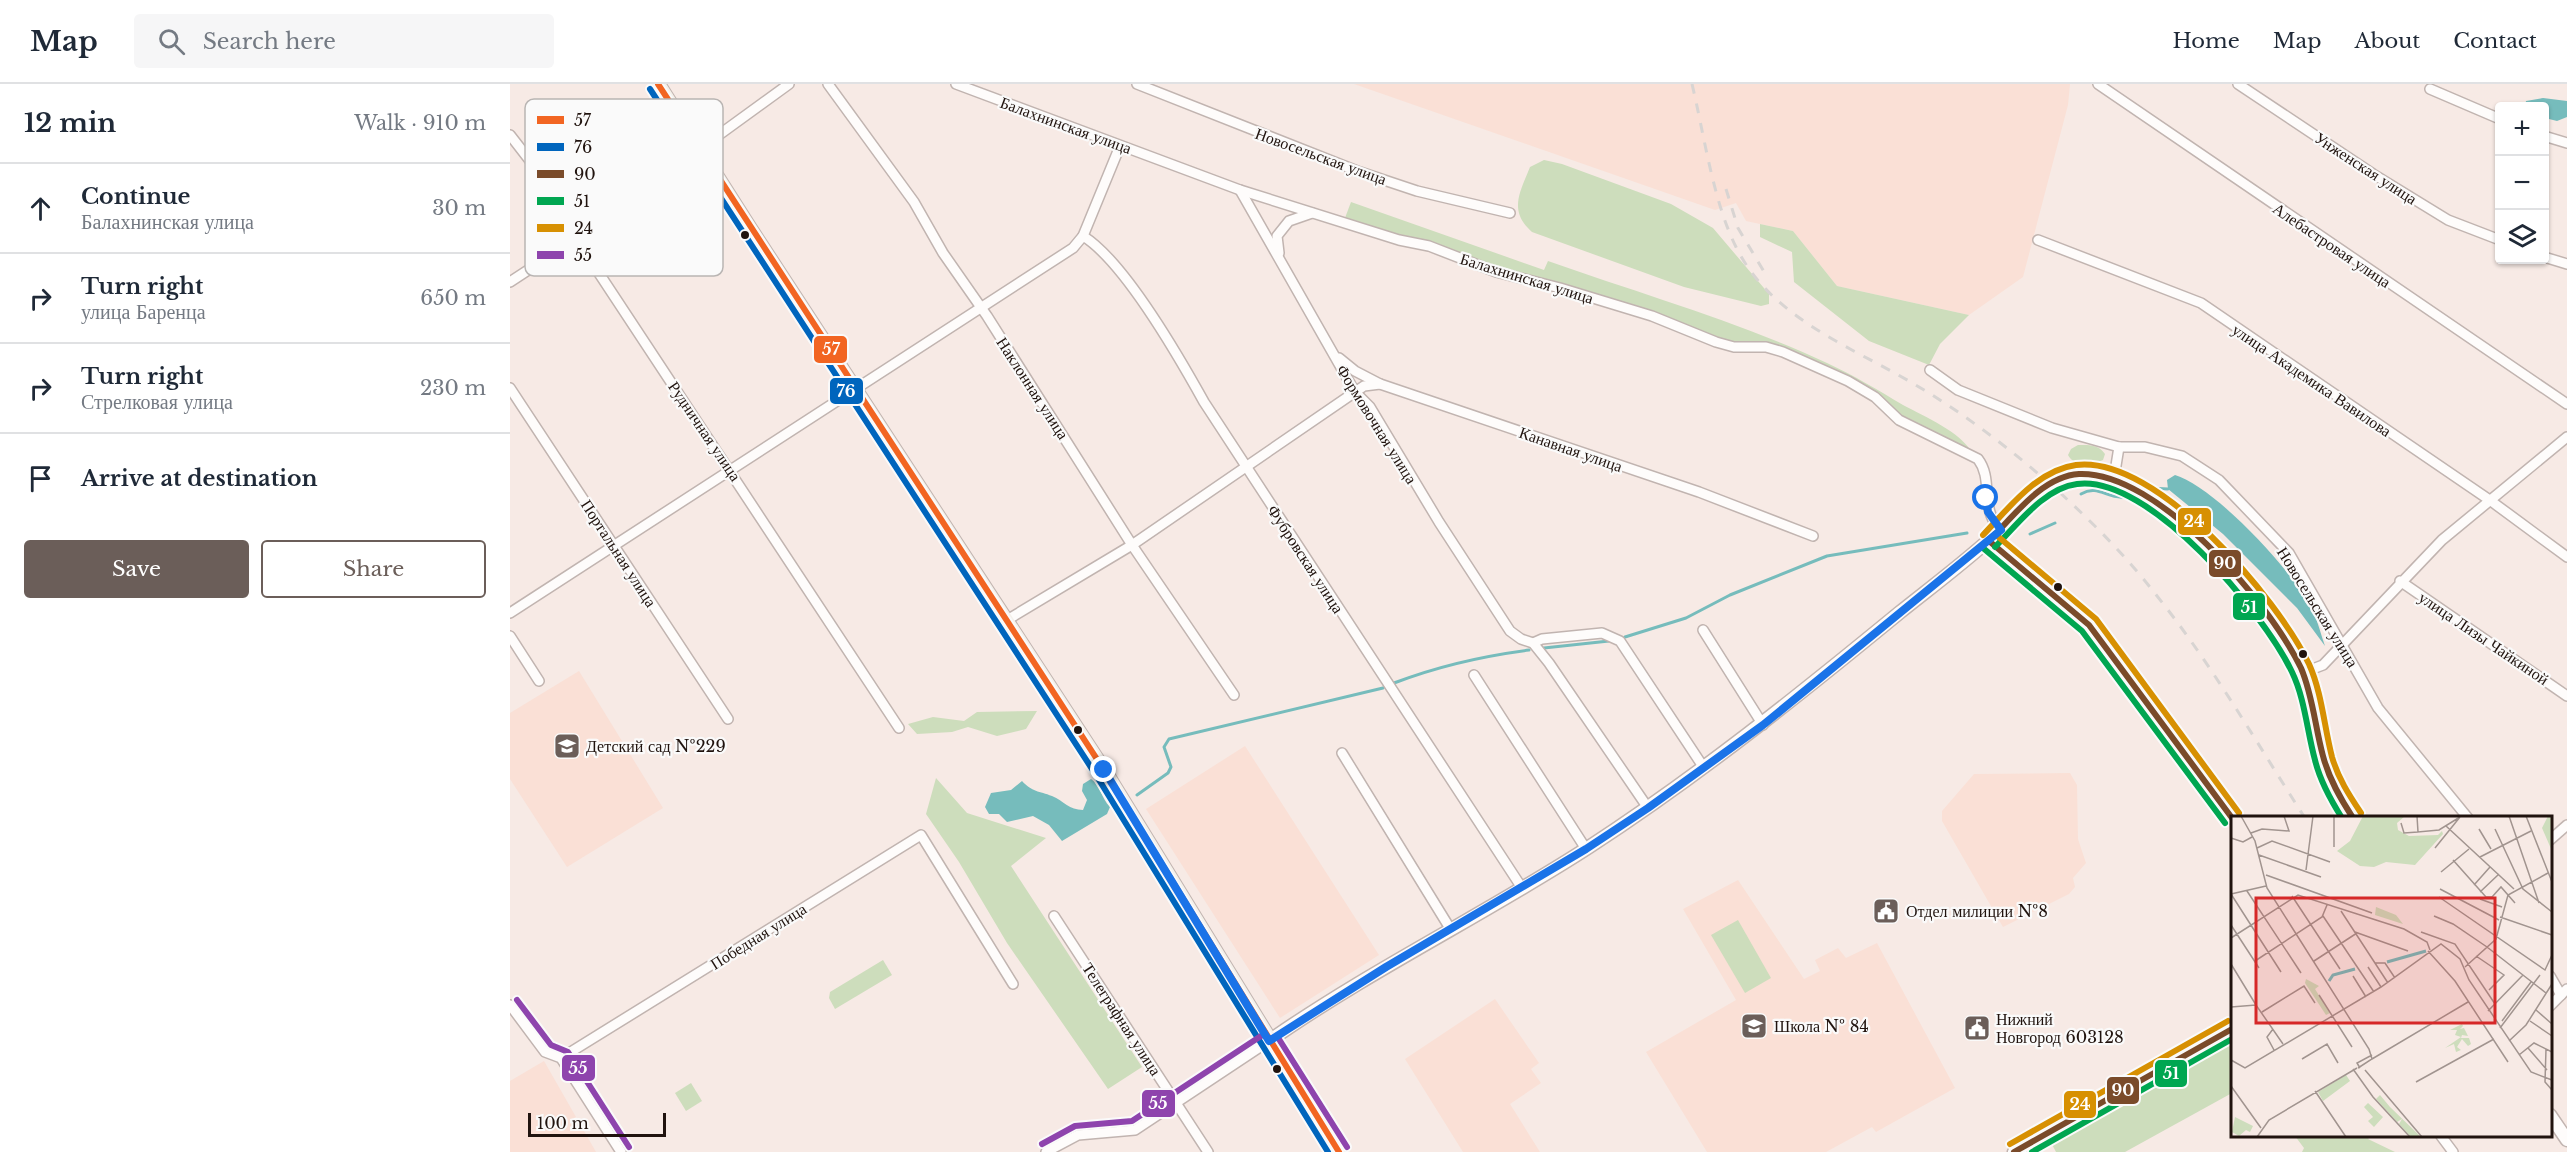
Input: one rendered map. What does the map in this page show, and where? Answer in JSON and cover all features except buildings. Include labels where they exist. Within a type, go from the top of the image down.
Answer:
[{"type":"main road","points":[[658,84],[668,99]]},
{"type":"main road","points":[[723,185],[1104,770],[1339,1152]]},
{"type":"street","points":[[723,133],[789,84]]},
{"type":"street","name":"Наклонная улица","points":[[828,84],[914,202],[943,252],[1132,545],[1234,694]]},
{"type":"street","name":"Балахнинская улица","points":[[956,84],[1240,190],[1399,240],[1429,246],[1496,272],[1560,288],[1642,313],[1716,342],[1734,346],[1766,347],[1783,352],[1848,381],[1875,397],[1899,420],[1978,459],[1983,466],[1988,512],[2001,530]]},
{"type":"street","name":"Новосельская улица","points":[[1137,84],[1360,172],[1417,191],[1510,213]]},
{"type":"street","name":"Алебастровая улица","points":[[2098,84],[2567,404]]},
{"type":"street","name":"Унженская улица","points":[[2238,84],[2373,174],[2448,220],[2495,238]]},
{"type":"street","points":[[2430,89],[2495,117]]},
{"type":"street","name":"Рудничная улица","points":[[510,135],[525,154]]},
{"type":"street","points":[[2549,138],[2567,143]]},
{"type":"street","points":[[510,613],[615,546],[730,468],[1073,248],[1083,236],[1120,146]]},
{"type":"street","name":"Формовочная улица","points":[[1240,190],[1355,392],[1370,407],[1439,522],[1510,631],[1515,636],[1533,643],[1648,808]]},
{"type":"street","points":[[1279,256],[1277,236],[1289,221],[1312,213]]},
{"type":"street","name":"Фубровская улица","points":[[1083,236],[1106,253],[1124,277],[1522,888]]},
{"type":"street","name":"улица Академика Вавилова","points":[[2038,240],[2201,303],[2491,501],[2567,557]]},
{"type":"street","points":[[2549,258],[2567,264]]},
{"type":"street","points":[[510,282],[525,272]]},
{"type":"street","name":"Рудничная улица","points":[[603,276],[899,728]]},
{"type":"street","name":"Канавная улица","points":[[1334,354],[1355,371],[1380,384],[1698,492],[1813,536]]},
{"type":"street","name":"Новосельская улица","points":[[1930,370],[1958,390],[2052,428],[2119,447],[2145,447],[2182,456],[2219,480],[2289,554],[2378,708],[2466,816]]},
{"type":"street","points":[[1007,620],[1132,545],[1364,386],[1380,384]]},
{"type":"street","name":"Портальная улица","points":[[510,388],[728,719]]},
{"type":"street","points":[[2302,673],[2322,665],[2400,581],[2442,540],[2567,437]]},
{"type":"street","points":[[2114,478],[2119,447]]},
{"type":"street","points":[[1046,1152],[1078,1135],[1135,1130],[1372,975],[1586,849],[1648,808],[1763,725],[1989,541],[2043,490],[2063,478],[2077,474],[2095,473],[2114,478],[2150,499],[2232,568],[2286,639],[2302,673],[2333,786],[2352,816]]},
{"type":"street","points":[[1989,541],[2089,625],[2231,817]]},
{"type":"street","name":"улица Лизы Чайкиной","points":[[2400,581],[2567,696]]},
{"type":"street","points":[[1703,630],[1763,725]]},
{"type":"street","points":[[1533,643],[1542,639],[1602,633],[1620,641],[1704,768]]},
{"type":"street","points":[[510,636],[539,681]]},
{"type":"street","points":[[1474,675],[1586,849]]},
{"type":"street","points":[[1342,753],[1451,930]]},
{"type":"street","points":[[2552,838],[2567,825]]},
{"type":"street","name":"Победная улица","points":[[561,1058],[921,835],[1013,984]]},
{"type":"street","name":"Телеграфная улица","points":[[1054,916],[1208,1152]]},
{"type":"street","points":[[2552,978],[2564,992],[2552,1004]]},
{"type":"street","points":[[510,1004],[544,1052],[561,1058],[621,1152]]},
{"type":"street","points":[[2014,1152],[2231,1030]]},
{"type":"street","points":[[2552,1118],[2567,1140]]},
{"type":"street","points":[[2442,1137],[2452,1152]]},
{"type":"shaded area","points":[[1354,84],[2070,84],[2068,105],[2023,277],[1969,315],[1837,286],[1793,231],[1746,221],[1736,203],[1715,210]]},
{"type":"shaded area","name":"Детский сад №229","points":[[579,671],[663,808],[567,867],[510,779],[510,713]]},
{"type":"shaded area","points":[[1245,746],[1379,955],[1280,1018],[1146,809]]},
{"type":"shaded area","points":[[2070,773],[2077,785],[2078,839],[2086,863],[2073,878],[2075,887],[2069,894],[2003,927],[1942,821],[1942,811],[1974,774]]},
{"type":"shaded area","name":"Школа № 84","points":[[1738,880],[1804,979],[1820,971],[1815,960],[1838,948],[1846,958],[1877,943],[1955,1088],[1876,1132],[1872,1127],[1826,1152],[1707,1152],[1646,1052],[1736,1000],[1683,909]]},
{"type":"shaded area","points":[[1495,999],[1539,1063],[1531,1069],[1541,1083],[1510,1104],[1540,1152],[1463,1152],[1405,1059]]},
{"type":"shaded area","points":[[544,1061],[596,1152],[510,1152],[510,1081]]},
{"type":"green space","points":[[1544,160],[1562,164],[1671,204],[1713,228],[1769,294],[1769,304],[1761,306],[1684,287],[1532,232],[1520,216],[1518,201],[1530,167]]},
{"type":"green space","points":[[1351,202],[1544,270],[1548,261],[1759,334],[1827,363],[1941,425],[1960,438],[1973,454],[1897,414],[1876,395],[1780,347],[1732,343],[1707,337],[1617,302],[1543,279],[1498,269],[1345,218]]},
{"type":"green space","points":[[1760,224],[1793,231],[1837,286],[1969,315],[1940,344],[1929,365],[1869,341],[1794,282],[1792,252],[1760,237]]},
{"type":"green space","points":[[2078,445],[2099,448],[2105,454],[2103,460],[2089,464],[2075,462],[2068,455],[2071,449]]},
{"type":"green space","points":[[1037,711],[1026,729],[997,736],[968,727],[952,732],[917,734],[908,724],[933,717],[964,721],[977,712]]},
{"type":"green space","points":[[936,778],[967,813],[1046,838],[1011,866],[1142,1067],[1108,1089],[1007,943],[959,862],[926,814]]},
{"type":"green space","points":[[1738,920],[1771,978],[1745,993],[1711,935]]},
{"type":"green space","points":[[883,960],[892,975],[835,1009],[829,998],[830,992]]},
{"type":"green space","points":[[2231,1030],[2231,1094],[2125,1152],[2056,1152],[2046,1133]]},
{"type":"green space","points":[[691,1083],[702,1101],[686,1111],[675,1093]]},
{"type":"green space","points":[[2296,1137],[2370,1137],[2368,1139],[2395,1152],[2302,1152],[2304,1148]]},
{"type":"water","points":[[2543,98],[2567,101],[2567,117],[2557,121],[2549,119],[2549,102],[2526,101]]},
{"type":"water","points":[[2175,475],[2191,482],[2211,496],[2252,533],[2272,555],[2304,595],[2315,615],[2325,646],[2297,608],[2223,534],[2168,489],[2167,480]]},
{"type":"water","points":[[1091,779],[1110,807],[1107,814],[1062,841],[1049,825],[1033,816],[1007,822],[999,814],[989,814],[985,807],[991,793],[1011,790],[1022,781],[1032,789],[1052,796],[1074,809],[1083,810],[1087,800],[1082,791],[1083,784]]},
{"type":"waterway","points":[[2149,488],[2168,489]]},
{"type":"waterway","points":[[2081,494],[2087,491],[2098,491],[2124,497]]},
{"type":"waterway","points":[[2030,534],[2055,523]]},
{"type":"waterway","points":[[1625,637],[1686,618],[1730,595],[1827,556],[1967,533]]},
{"type":"waterway","points":[[1544,648],[1609,641]]},
{"type":"waterway","points":[[1394,683],[1461,662],[1529,650]]},
{"type":"waterway","points":[[1137,795],[1168,773],[1171,767],[1164,747],[1169,739],[1383,688]]},
{"type":"railway","points":[[1692,84],[1721,209],[1736,247],[1751,272],[1791,312],[1814,328],[1914,384],[2006,447],[2095,526],[2142,578],[2194,645],[2304,816]]},
{"type":"railway","points":[[1726,189],[1738,228],[1766,275]]},
{"type":"transit line","name":"57","points":[[658,84],[668,99]]},
{"type":"transit line","name":"76","points":[[650,89],[657,99]]},
{"type":"transit line","name":"57","points":[[723,184],[1104,770],[1339,1152]]},
{"type":"transit line","name":"76","points":[[723,201],[1096,775],[1328,1152]]},
{"type":"transit line","name":"24","points":[[1983,535],[2036,482],[2062,468],[2076,465],[2108,468],[2142,483],[2177,506],[2243,569],[2293,636],[2313,675],[2334,765],[2361,813]]},
{"type":"transit line","name":"90","points":[[1989,541],[2040,490],[2065,477],[2079,474],[2110,479],[2143,494],[2176,517],[2208,545],[2238,577],[2286,641],[2305,679],[2328,773],[2352,816]]},
{"type":"transit line","name":"51","points":[[1995,547],[2042,500],[2053,492],[2077,484],[2106,487],[2137,501],[2169,524],[2201,552],[2231,584],[2278,647],[2292,672],[2300,693],[2320,775],[2341,816]]},
{"type":"transit line","name":"24","points":[[1995,534],[2096,619],[2239,813]]},
{"type":"transit line","name":"90","points":[[1989,541],[2089,625],[2231,817]]},
{"type":"transit line","name":"51","points":[[1983,548],[2082,631],[2225,823]]},
{"type":"transit line","name":"55","points":[[517,1000],[551,1045],[568,1052],[629,1147]]},
{"type":"transit line","name":"24","points":[[2010,1144],[2228,1021]]},
{"type":"transit line","name":"90","points":[[2014,1152],[2231,1030]]},
{"type":"transit line","name":"55","points":[[1042,1144],[1075,1126],[1132,1121],[1264,1034]]},
{"type":"transit line","name":"55","points":[[1277,1036],[1347,1147]]},
{"type":"transit line","name":"51","points":[[2032,1152],[2231,1040]]},
{"type":"place","name":"Детский сад №229","points":[[567,746]]},
{"type":"place","name":"Отдел милиции №8","points":[[1886,911]]},
{"type":"place","name":"Школа № 84","points":[[1754,1026]]},
{"type":"place","name":"Нижний Новгород 603128","points":[[1977,1028]]},
{"type":"route","points":[[1104,770],[1269,1041],[1386,967],[1586,849],[1648,808],[1763,725],[2001,530],[1988,512],[1986,498]]}]
